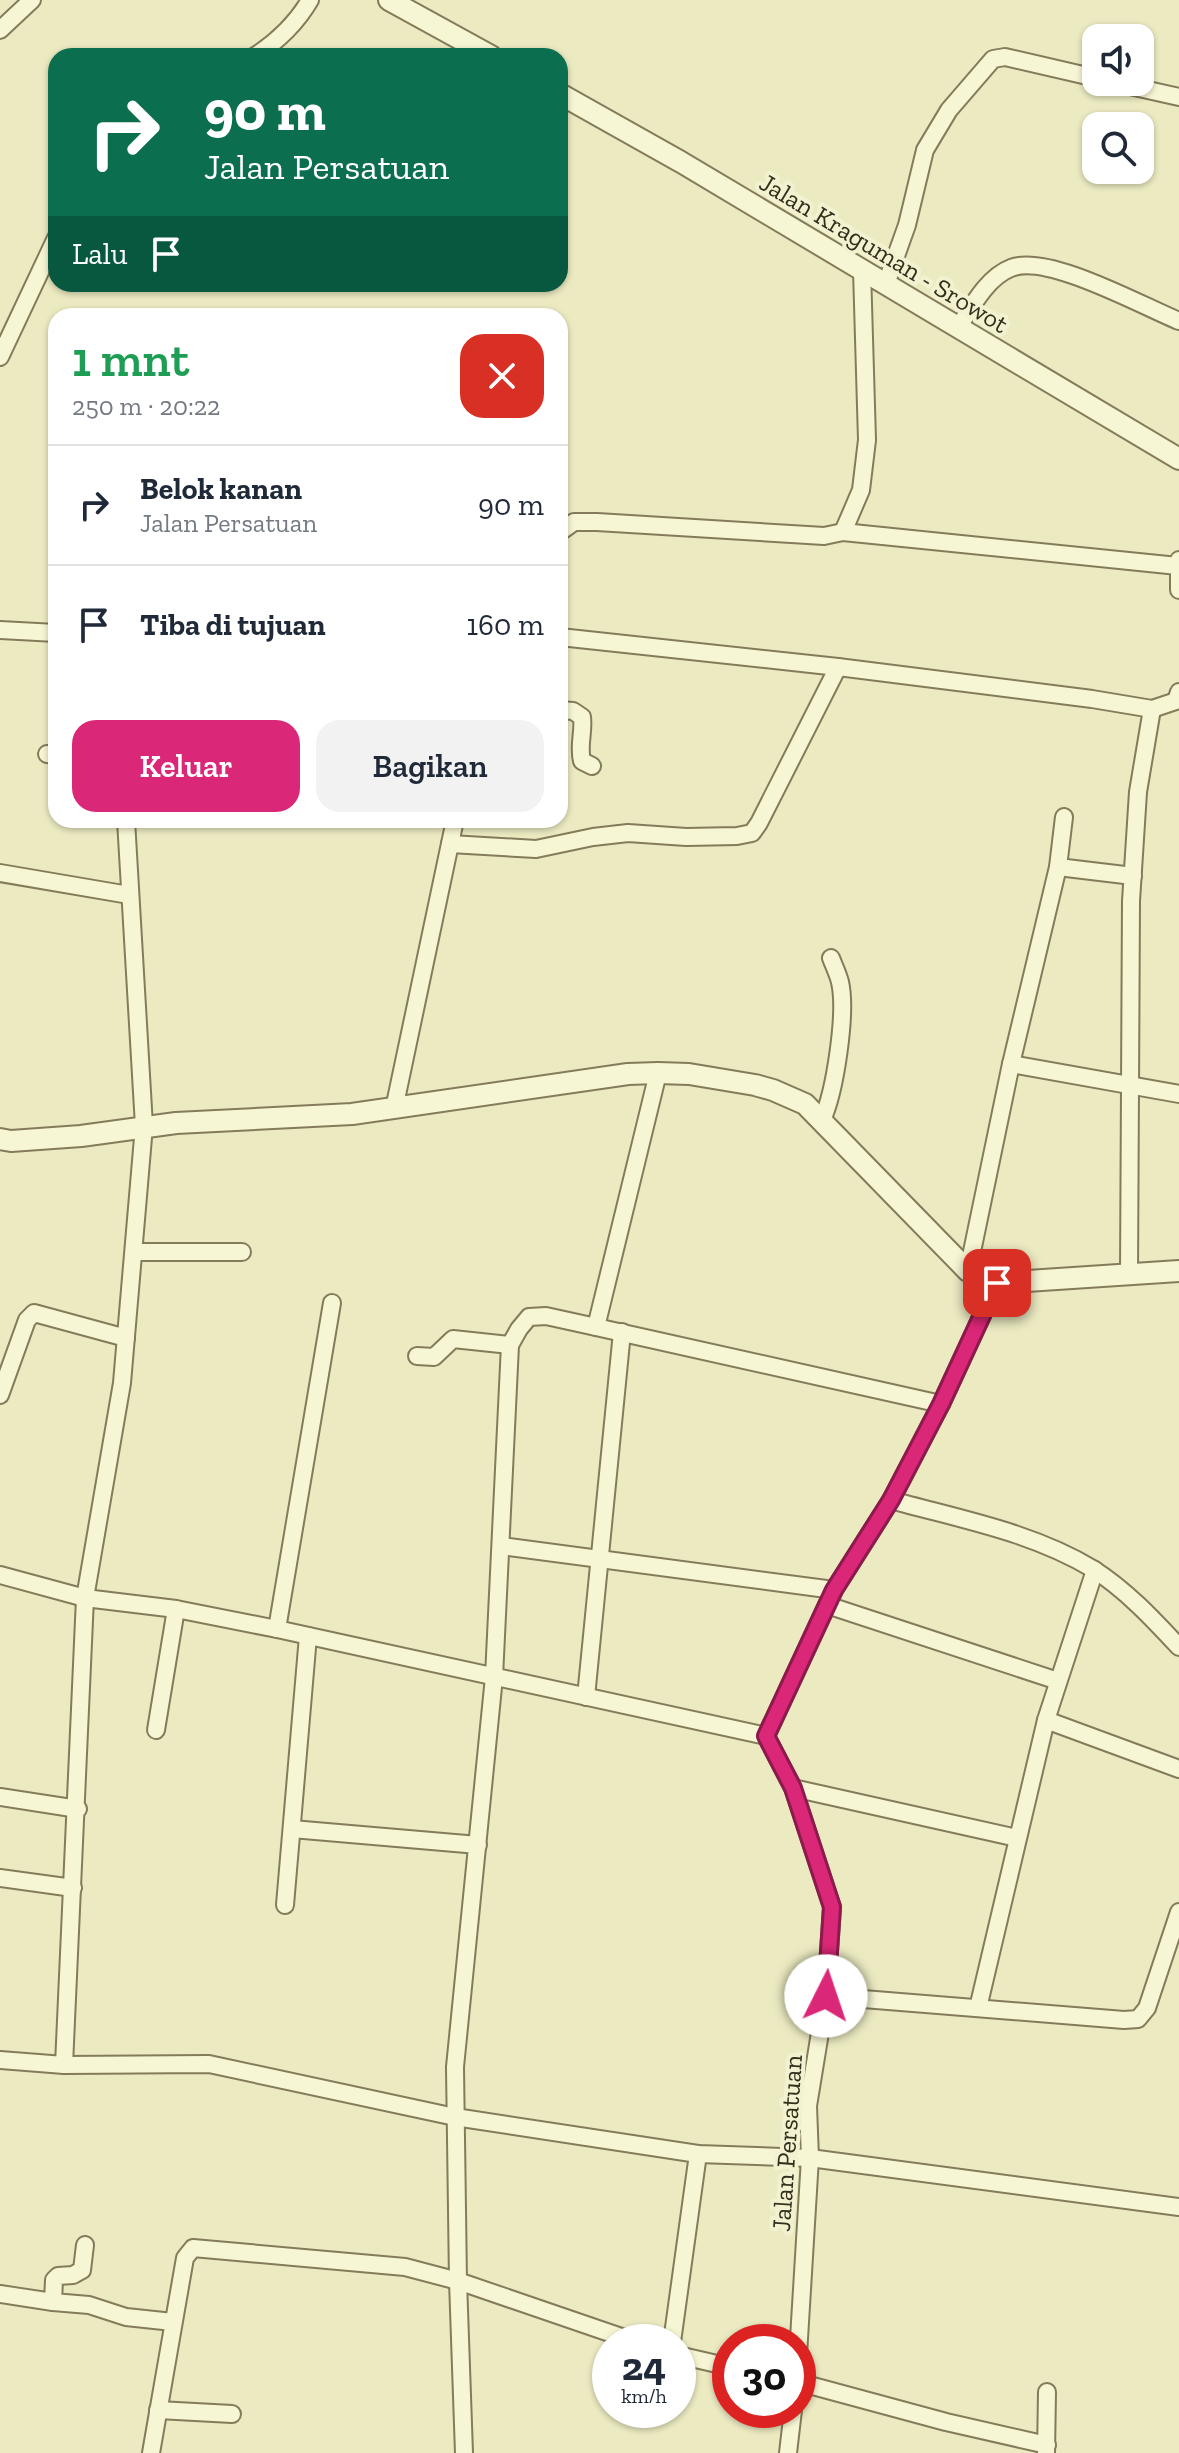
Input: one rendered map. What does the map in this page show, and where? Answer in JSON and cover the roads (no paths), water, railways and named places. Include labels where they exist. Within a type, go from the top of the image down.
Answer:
[{"type":"street","points":[[0,30],[32,0]]},
{"type":"street","points":[[267,48],[301,16],[310,0]]},
{"type":"street","points":[[389,0],[476,48]]},
{"type":"street","points":[[886,284],[907,225],[925,150],[949,110],[987,64],[993,59],[1005,57],[1082,75]]},
{"type":"street","points":[[1154,91],[1179,97]]},
{"type":"street","name":"Jalan Kraguman - Srowot","points":[[568,98],[681,162],[1179,459]]},
{"type":"street","points":[[0,357],[48,255]]},
{"type":"street","points":[[958,328],[979,296],[998,277],[1011,268],[1031,264],[1061,270],[1179,321]]},
{"type":"street","points":[[843,532],[861,490],[867,440],[862,270]]},
{"type":"street","points":[[568,526],[574,522],[597,522],[824,536],[843,532],[1178,566]]},
{"type":"street","points":[[1179,560],[1179,590]]},
{"type":"street","points":[[0,630],[48,633]]},
{"type":"street","points":[[568,638],[838,667],[1152,709],[1176,701],[1179,692]]},
{"type":"street","points":[[450,844],[536,849],[628,833],[686,837],[752,833],[838,667]]},
{"type":"street","points":[[1129,1275],[1133,876],[1138,792],[1152,709]]},
{"type":"street","points":[[568,711],[582,717],[584,728],[579,751],[582,761],[592,766]]},
{"type":"street","points":[[968,1271],[1011,1064],[1058,867],[1064,817]]},
{"type":"street","points":[[64,2065],[70,1988],[85,1598],[122,1383],[144,1126],[126,828]]},
{"type":"street","points":[[394,1109],[453,828]]},
{"type":"street","points":[[1058,867],[1133,876]]},
{"type":"street","points":[[0,873],[129,895]]},
{"type":"street","points":[[822,1120],[828,1106],[842,1018],[840,983],[831,958]]},
{"type":"street","points":[[1011,1064],[1179,1094]]},
{"type":"street","points":[[596,1327],[658,1073]]},
{"type":"street","points":[[0,1139],[11,1141],[81,1136],[144,1126],[394,1109],[628,1074],[700,1076],[773,1090],[805,1104],[968,1271],[997,1283],[1179,1271]]},
{"type":"street","points":[[134,1252],[242,1252]]},
{"type":"street","points":[[0,1575],[85,1598],[176,1609],[277,1629],[766,1736],[831,1598],[891,1500],[941,1404],[997,1283]]},
{"type":"street","points":[[277,1629],[332,1303]]},
{"type":"street","points":[[0,1395],[27,1320],[34,1313],[126,1338]]},
{"type":"street","points":[[464,2453],[455,2067],[494,1677],[510,1345],[529,1317],[546,1316],[941,1404]]},
{"type":"street","points":[[586,1697],[622,1332]]},
{"type":"street","points":[[417,1356],[434,1357],[453,1339],[510,1345]]},
{"type":"street","points":[[891,1500],[1011,1533],[1053,1548],[1095,1570],[1139,1605],[1179,1647]]},
{"type":"street","points":[[501,1546],[698,1570],[831,1598],[1058,1681]]},
{"type":"street","points":[[978,2008],[1046,1720],[1095,1570]]},
{"type":"street","points":[[156,1730],[176,1609]]},
{"type":"street","points":[[285,1905],[308,1636]]},
{"type":"street","points":[[1046,1720],[1179,1769]]},
{"type":"street","name":"Jalan Persatuan","points":[[766,1736],[793,1788],[832,1907],[826,1996],[808,2106],[810,2158],[800,2324]]},
{"type":"street","points":[[793,1788],[1017,1838]]},
{"type":"street","points":[[0,1797],[78,1809]]},
{"type":"street","points":[[292,1829],[478,1845]]},
{"type":"street","points":[[0,1878],[73,1888]]},
{"type":"street","points":[[826,1996],[1138,2019],[1147,2008],[1179,1912]]},
{"type":"street","points":[[0,2060],[64,2065],[209,2064],[455,2117],[698,2154],[810,2158],[1179,2207]]},
{"type":"street","points":[[674,2324],[698,2154]]},
{"type":"street","points":[[53,2302],[54,2280],[58,2276],[73,2275],[82,2270],[85,2245]]},
{"type":"street","points":[[151,2453],[185,2258],[193,2248],[405,2267],[458,2281],[592,2327]]},
{"type":"street","points":[[0,2294],[89,2305],[126,2317],[173,2322]]},
{"type":"street","points":[[816,2387],[1047,2449],[1047,2392]]},
{"type":"street","points":[[158,2410],[232,2414]]},
{"type":"street","points":[[788,2453],[791,2428]]}]
